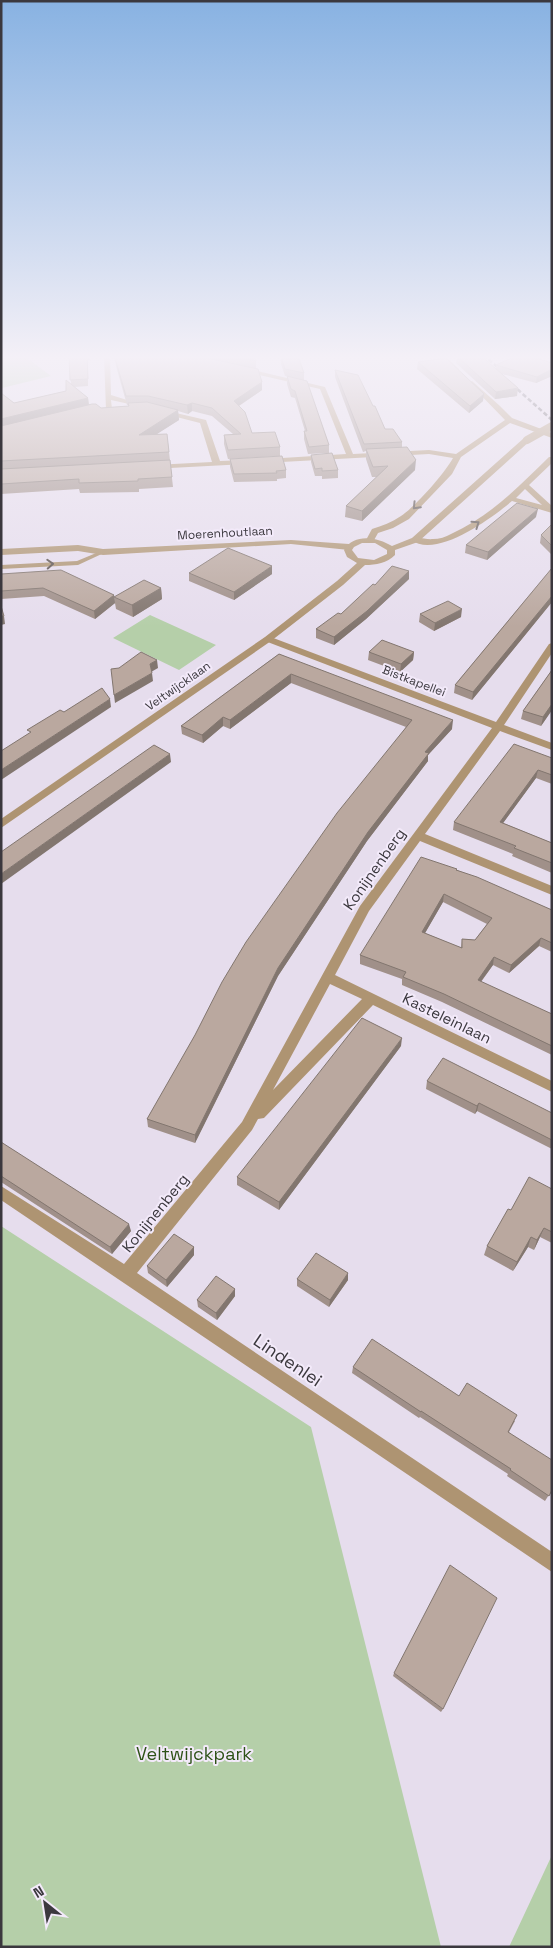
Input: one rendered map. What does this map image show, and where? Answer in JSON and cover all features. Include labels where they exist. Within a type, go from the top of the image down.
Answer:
[{"type":"street","points":[[211,446],[217,464]]},
{"type":"street","points":[[346,446],[350,456]]},
{"type":"street","points":[[370,540],[375,531],[406,517],[449,472],[458,456],[471,446]]},
{"type":"street","points":[[391,549],[415,540],[464,498],[519,446]]},
{"type":"street","points":[[148,468],[429,452],[458,456]]},
{"type":"street","points":[[415,540],[425,543],[444,541],[478,524],[552,459]]},
{"type":"street","points":[[524,484],[552,511]]},
{"type":"street","points":[[509,498],[552,511]]},
{"type":"street","points":[[383,543],[427,529]]},
{"type":"street","points":[[370,540],[383,543],[391,549],[391,555],[380,562],[363,562],[349,555],[349,547],[355,543],[370,540]]},
{"type":"street","name":"Moerenhoutlaan","points":[[1,552],[78,548],[103,552],[292,542],[349,547]]},
{"type":"street","name":"Veltwijcklaan","points":[[1,824],[268,639],[340,583],[363,562]]},
{"type":"street","name":"Bistkapellei","points":[[268,639],[552,746]]},
{"type":"street","name":"Konijnenberg","points":[[247,1126],[364,909],[498,727],[552,646]]},
{"type":"street","points":[[417,835],[552,892]]},
{"type":"street","name":"Kasteleinlaan","points":[[328,977],[552,1087]]},
{"type":"street","name":"Konijnenberg","points":[[126,1274],[247,1126],[370,998]]},
{"type":"street","name":"Lindenlei","points":[[1,1192],[126,1274],[552,1564]]},
{"type":"lane","name":"Moerenhoutlaan","points":[[1,567],[78,563],[103,552]]},
{"type":"green space","points":[[150,615],[216,645],[179,670],[113,638]]},
{"type":"green space","name":"Veltwijckpark","points":[[1,1226],[311,1427],[441,1947],[1,1947]]},
{"type":"green space","points":[[552,1855],[552,1947],[509,1947]]},
{"type":"building","points":[[1,446],[168,446],[169,452],[1,461]]},
{"type":"building","points":[[227,446],[280,447],[228,450]]},
{"type":"building","points":[[407,447],[416,460],[362,511],[346,506],[388,466],[373,467],[366,449]]},
{"type":"building","points":[[332,453],[338,470],[322,471],[322,468],[315,469],[311,455]]},
{"type":"building","points":[[282,456],[286,470],[276,471],[277,473],[234,474],[230,459]]},
{"type":"building","points":[[170,460],[172,477],[138,479],[138,481],[79,483],[79,479],[1,484],[1,469]]},
{"type":"building","points":[[517,503],[538,509],[488,552],[466,545]]},
{"type":"building","points":[[552,526],[552,546],[541,535]]},
{"type":"building","points":[[228,548],[272,566],[234,592],[189,573]]},
{"type":"building","points":[[392,566],[409,571],[367,611],[334,637],[316,629],[338,613],[341,614],[373,584],[375,585]]},
{"type":"building","points":[[552,568],[552,596],[473,692],[455,685]]},
{"type":"building","points":[[61,570],[114,595],[94,611],[43,588],[1,591],[1,574]]},
{"type":"building","points":[[144,580],[161,588],[132,605],[114,597]]},
{"type":"building","points":[[448,601],[462,609],[435,623],[420,614]]},
{"type":"building","points":[[382,640],[414,652],[401,664],[369,652]]},
{"type":"building","points":[[141,652],[157,660],[150,664],[152,673],[114,695],[111,669],[119,668]]},
{"type":"building","points":[[279,654],[453,720],[425,752],[429,753],[368,832],[278,968],[195,1135],[147,1119],[246,942],[337,813],[412,720],[291,674],[230,720],[223,717],[202,735],[181,726]]},
{"type":"building","points":[[552,670],[552,704],[543,717],[523,711]]},
{"type":"building","points":[[102,688],[110,699],[1,770],[1,751],[31,732],[27,730],[60,710],[64,712]]},
{"type":"building","points":[[514,744],[552,758],[552,775],[538,770],[500,822],[552,843],[552,863],[514,848],[516,846],[454,822]]},
{"type":"building","points":[[154,745],[170,754],[1,874],[1,852]]},
{"type":"building","points":[[421,857],[477,877],[552,910],[552,943],[541,938],[511,965],[494,957],[478,980],[552,1014],[552,1046],[444,994],[403,977],[406,972],[360,955]],"holes":[[[444,894],[492,918],[475,940],[462,939],[462,948],[422,932]]]},
{"type":"building","points":[[362,1018],[402,1038],[279,1202],[237,1177]]},
{"type":"building","points":[[443,1058],[552,1113],[552,1140],[479,1103],[477,1106],[427,1081]]},
{"type":"building","points":[[1,1142],[129,1224],[110,1247],[1,1176]]},
{"type":"building","points":[[529,1177],[552,1189],[552,1232],[544,1228],[537,1240],[531,1237],[517,1262],[487,1246],[508,1209],[511,1210]]},
{"type":"building","points":[[174,1234],[194,1247],[166,1280],[147,1266]]},
{"type":"building","points":[[316,1253],[348,1273],[330,1300],[297,1279]]},
{"type":"building","points":[[216,1276],[235,1289],[216,1313],[197,1300]]},
{"type":"building","points":[[372,1339],[459,1396],[467,1383],[517,1415],[508,1432],[552,1460],[552,1490],[549,1496],[511,1469],[353,1367]]},
{"type":"building","points":[[450,1565],[497,1598],[443,1709],[394,1673]]}]
